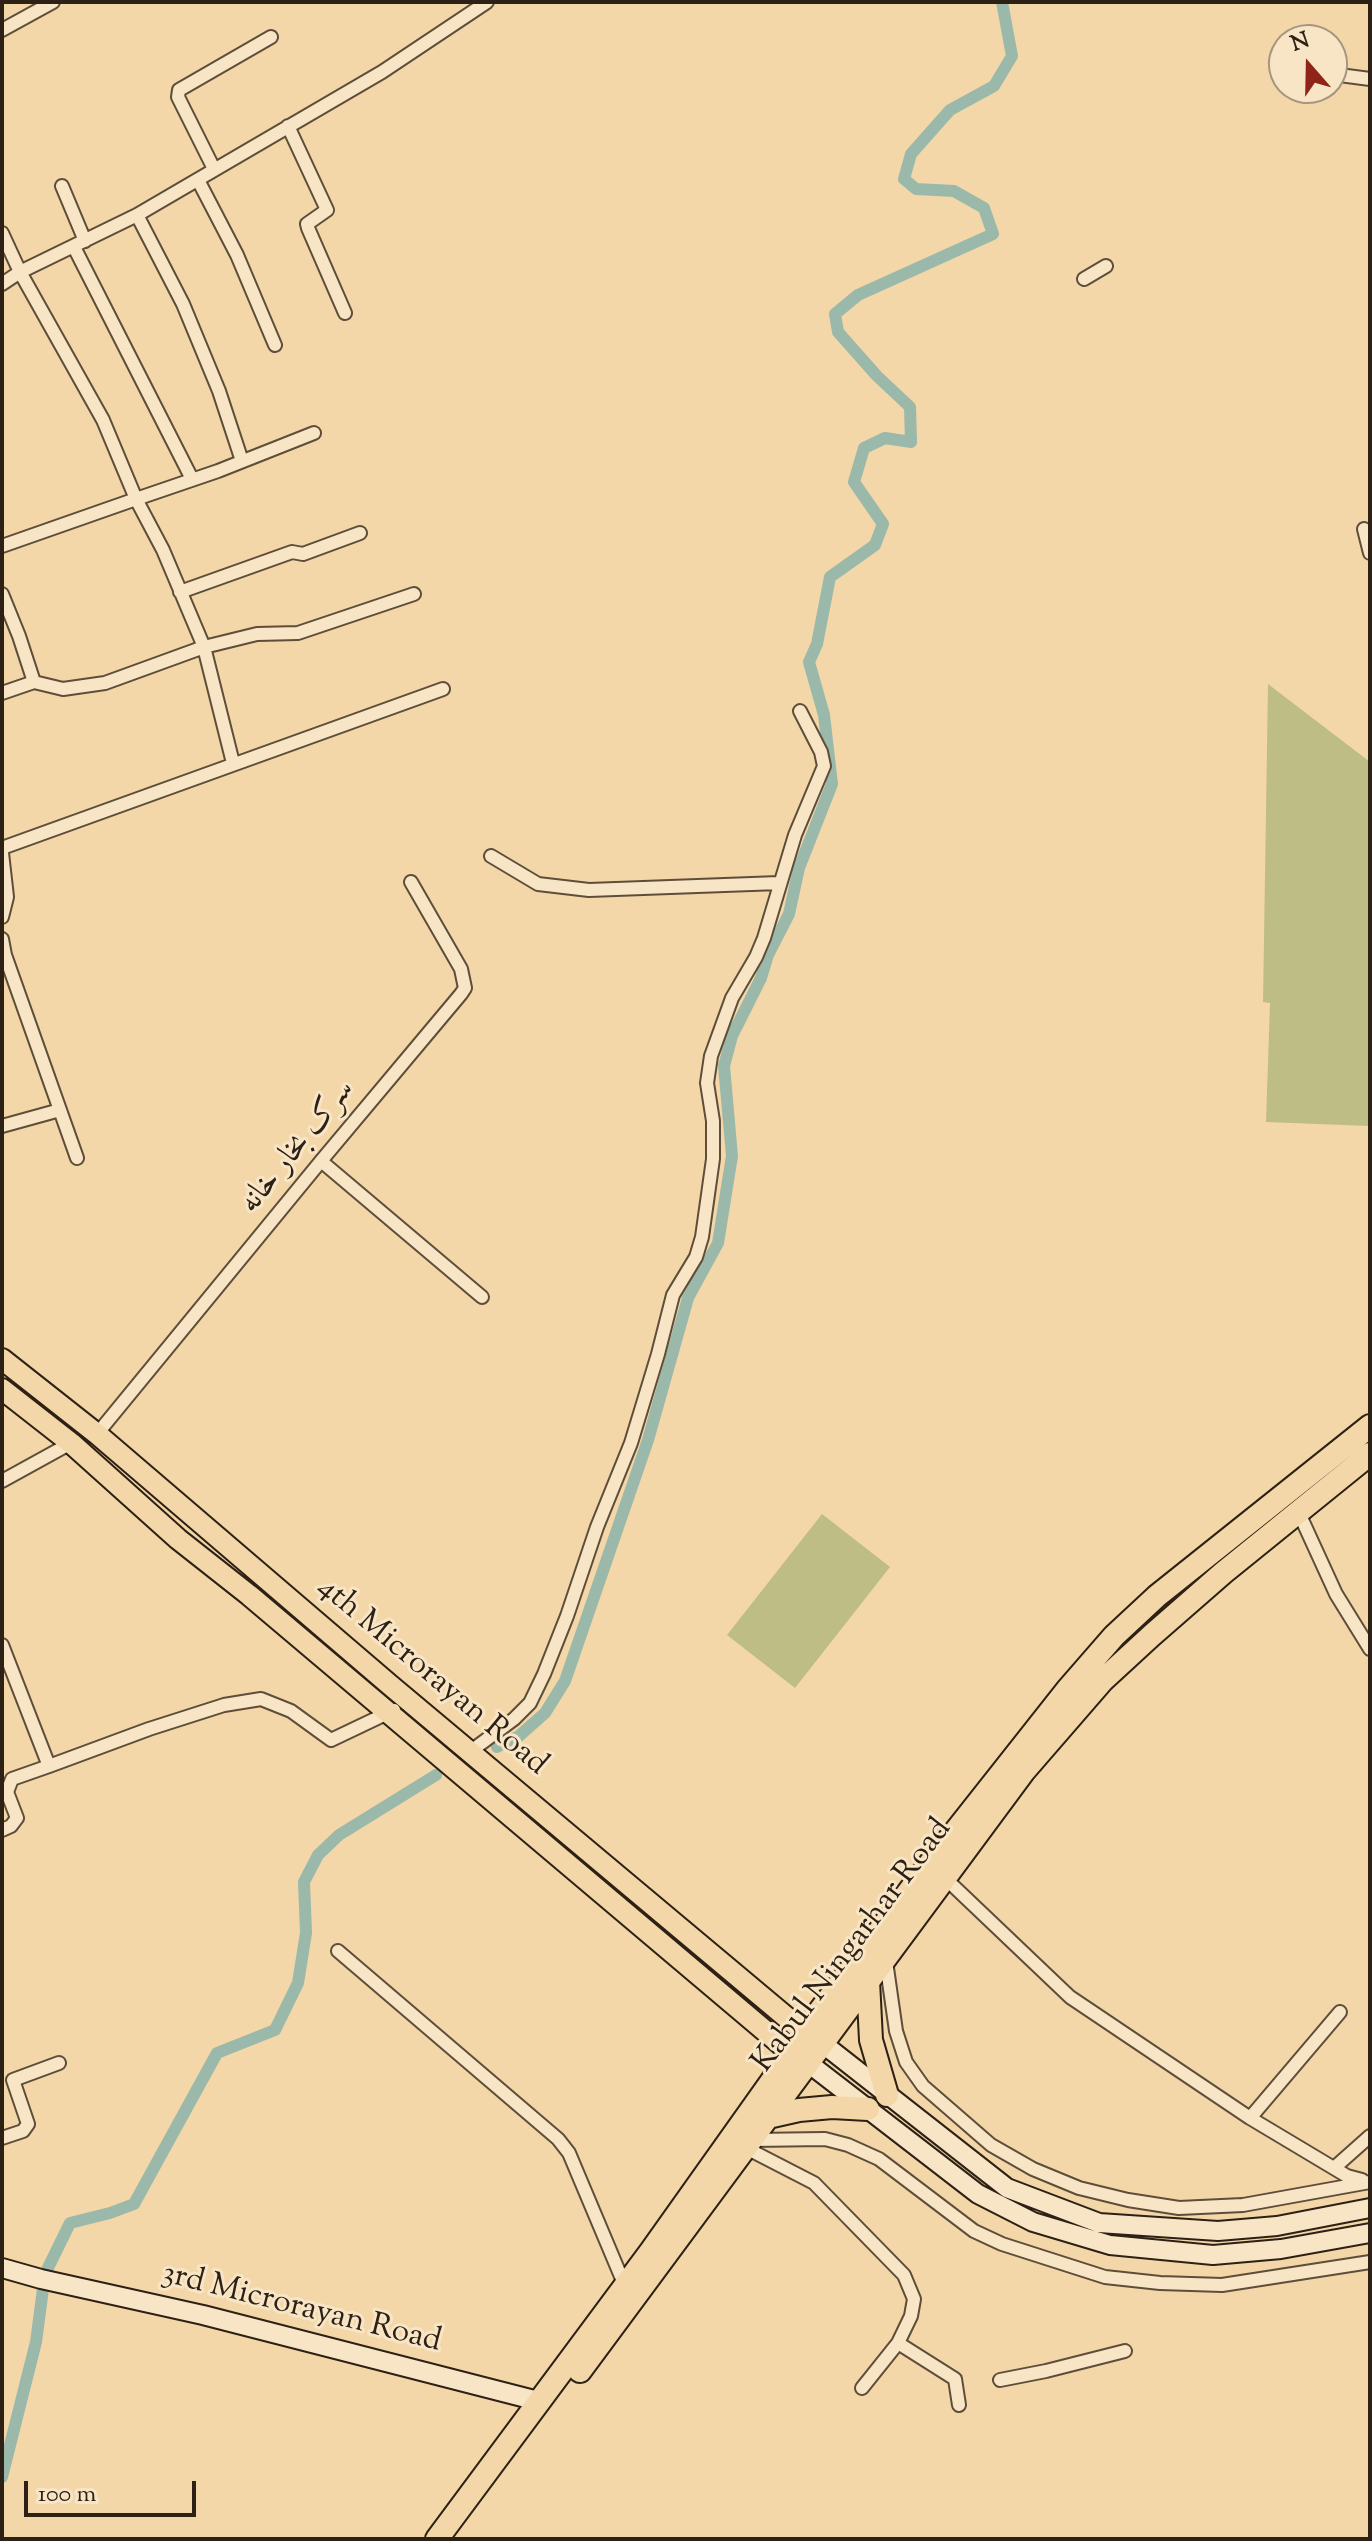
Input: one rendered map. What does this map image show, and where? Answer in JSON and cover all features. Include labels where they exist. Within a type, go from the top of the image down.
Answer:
[{"type":"highway","name":"Kabul Ningarhar Road","points":[[437,2539],[799,2057],[928,1866],[1030,1735],[1114,1636],[1157,1596],[1370,1426]]},
{"type":"highway","name":"Kabul Ningarhar Road","points":[[813,2038],[886,1959],[1024,1771],[1102,1681],[1199,1594],[1370,1454]]},
{"type":"highway","points":[[868,1981],[871,2040],[887,2095]]},
{"type":"highway","name":"Kabul Ningarhar Road","points":[[455,2539],[749,2144],[768,2117],[799,2057]]},
{"type":"highway","points":[[768,2117],[832,2107],[868,2109]]},
{"type":"main road","name":"4th Microrayan Road","points":[[2,1359],[97,1434],[406,1699],[813,2038]]},
{"type":"main road","name":"4th Microrayan Road","points":[[2,1389],[71,1443],[178,1539],[249,1595],[799,2057]]},
{"type":"main road","points":[[813,2038],[1007,2188],[1099,2223],[1218,2231],[1277,2226],[1370,2208]]},
{"type":"main road","points":[[799,2057],[978,2194],[1033,2222],[1110,2245],[1213,2255],[1281,2249],[1370,2233]]},
{"type":"main road","name":"3rd Microrayan Road","points":[[2,2268],[203,2315],[538,2401]]},
{"type":"street","points":[[2,30],[53,2]]},
{"type":"street","points":[[2,284],[198,180],[382,72],[487,2]]},
{"type":"street","points":[[214,169],[178,97],[179,90],[271,37]]},
{"type":"street","points":[[1348,76],[1370,79]]},
{"type":"street","points":[[288,126],[326,206],[325,212],[307,224],[345,313]]},
{"type":"street","points":[[198,180],[237,255],[275,345]]},
{"type":"street","points":[[62,186],[79,244],[192,479]]},
{"type":"street","points":[[137,215],[183,304],[219,391],[242,461]]},
{"type":"street","points":[[2,233],[20,272],[103,420],[136,499],[163,550],[204,647],[233,763]]},
{"type":"street","points":[[1084,279],[1106,266]]},
{"type":"street","points":[[2,546],[314,433]]},
{"type":"street","points":[[1364,529],[1370,553]]},
{"type":"street","points":[[180,592],[292,552],[303,554],[360,533]]},
{"type":"street","points":[[2,693],[34,682],[63,689],[105,683],[204,647],[257,634],[298,633],[414,594]]},
{"type":"street","points":[[2,597],[34,682]]},
{"type":"street","points":[[2,917],[7,897],[2,850],[233,763],[443,689]]},
{"type":"street","points":[[471,1751],[530,1703],[567,1616],[597,1527],[631,1443],[673,1295],[696,1257],[702,1237],[713,1159],[713,1121],[707,1083],[711,1056],[732,998],[756,957],[795,835],[824,766],[821,752],[800,711]]},
{"type":"street","points":[[491,856],[538,884],[589,890],[779,883]]},
{"type":"street","name":"سرک بخار خانه","points":[[97,1434],[465,988],[456,959],[411,882]]},
{"type":"street","points":[[2,939],[77,1158]]},
{"type":"street","points":[[2,1126],[60,1110]]},
{"type":"street","points":[[321,1161],[482,1297]]},
{"type":"street","points":[[2,1481],[71,1443]]},
{"type":"street","points":[[1298,1511],[1336,1594],[1370,1649]]},
{"type":"street","points":[[2,1645],[49,1766]]},
{"type":"street","points":[[2,1830],[11,1826],[17,1818],[7,1792],[12,1779],[149,1729],[224,1705],[261,1699],[291,1711],[331,1740],[390,1714],[406,1699]]},
{"type":"street","points":[[946,1879],[1070,1997],[1250,2118],[1347,2176],[1370,2182]]},
{"type":"street","points":[[338,1951],[558,2139],[569,2153],[625,2286]]},
{"type":"street","points":[[886,1959],[896,2031],[906,2062],[923,2086],[991,2145],[1033,2169],[1079,2188],[1179,2208],[1243,2205],[1370,2182]]},
{"type":"street","points":[[1250,2118],[1340,2012]]},
{"type":"street","points":[[2,2138],[23,2131],[28,2124],[13,2080],[59,2063]]},
{"type":"street","points":[[1334,2168],[1370,2136]]},
{"type":"street","points":[[749,2144],[825,2139],[848,2145],[879,2159],[974,2231],[1002,2244],[1105,2277],[1222,2285],[1370,2262]]},
{"type":"street","points":[[749,2144],[814,2183],[904,2275],[914,2299],[911,2316],[898,2343],[862,2388]]},
{"type":"street","points":[[898,2343],[955,2379],[959,2405]]},
{"type":"street","points":[[1000,2380],[1125,2351]]},
{"type":"shaded area","points":[[1268,684],[1370,762],[1370,1126],[1266,1122],[1270,1003],[1263,1002]]},
{"type":"shaded area","points":[[822,1514],[890,1567],[795,1688],[727,1635]]},
{"type":"waterway","points":[[497,1747],[519,1736],[545,1713],[565,1681],[648,1440],[688,1298],[718,1243],[732,1156],[724,1066],[732,1036],[789,914],[799,868],[832,784],[824,715],[809,662],[817,644],[830,577],[875,545],[883,524],[854,482],[864,448],[885,438],[911,442],[910,407],[838,332],[835,314],[858,295],[993,234],[984,208],[954,191],[916,189],[904,179],[911,154],[950,110],[994,86],[1012,56],[1002,2]]},
{"type":"waterway","points":[[2,2477],[36,2342],[45,2274],[70,2223],[134,2204],[217,2053],[275,2030],[298,1983],[306,1933],[304,1882],[318,1855],[339,1835],[436,1775]]}]
